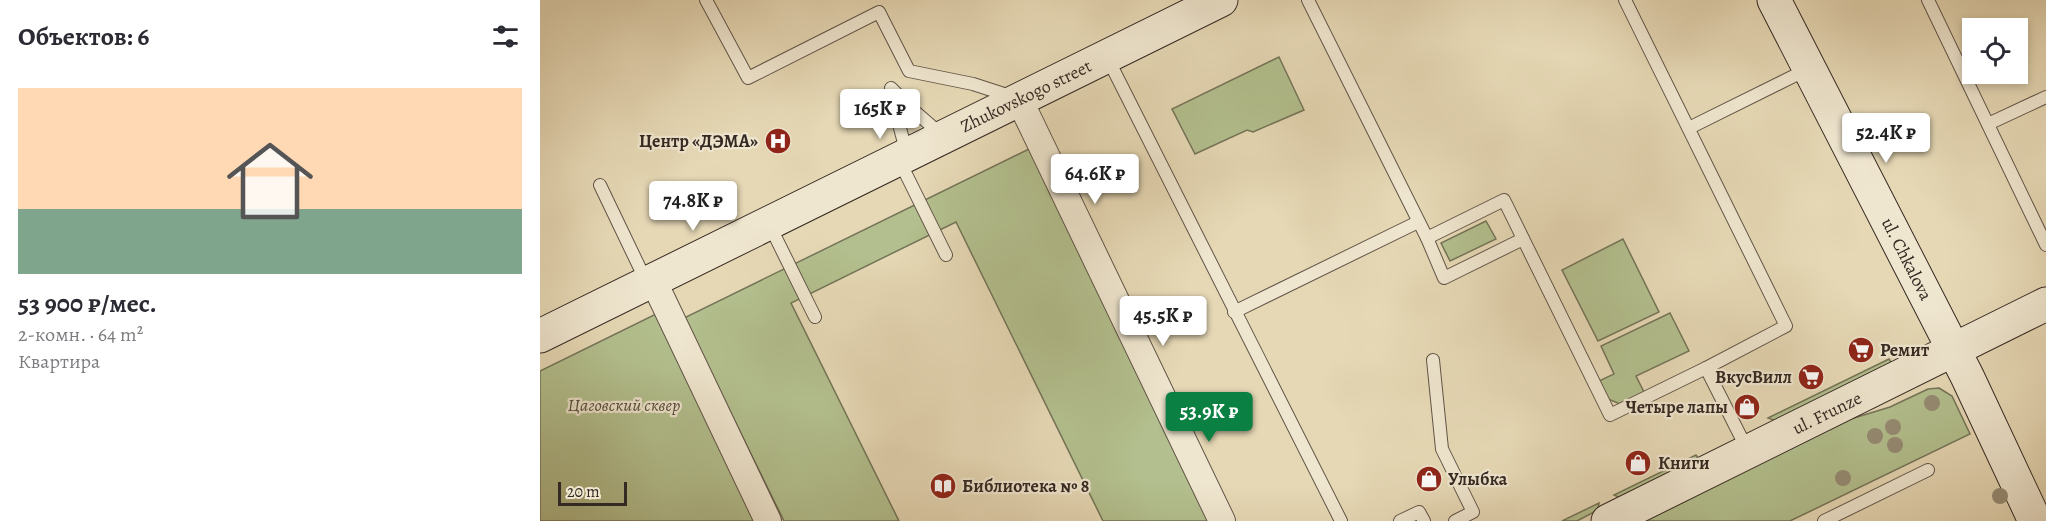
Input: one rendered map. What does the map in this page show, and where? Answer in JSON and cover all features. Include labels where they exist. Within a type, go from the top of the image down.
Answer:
[{"type":"main road","name":"Zhukovskogo street","points":[[542,329],[650,282],[1221,0]]},
{"type":"main road","name":"ul. Chkalova","points":[[1774,0],[1954,351],[2035,521]]},
{"type":"main road","name":"ul. Frunze","points":[[1608,521],[2046,304]]},
{"type":"street","points":[[1019,99],[1222,521]]},
{"type":"street","points":[[650,282],[768,521]]},
{"type":"lane","points":[[706,0],[748,78],[879,12],[909,71],[973,84],[1019,99]]},
{"type":"lane","points":[[1308,0],[1427,238],[1444,278],[1523,239]]},
{"type":"lane","points":[[1427,238],[1504,200],[1610,415],[1786,326],[1625,0]]},
{"type":"lane","points":[[1928,0],[2046,245]]},
{"type":"lane","points":[[1107,57],[1341,521]]},
{"type":"lane","points":[[1689,128],[1808,69]]},
{"type":"lane","points":[[944,137],[891,88],[903,157],[946,255]]},
{"type":"lane","points":[[1988,124],[2046,97]]},
{"type":"lane","points":[[600,185],[650,282]]},
{"type":"lane","points":[[1234,312],[1418,222]]},
{"type":"lane","points":[[768,223],[815,317]]},
{"type":"lane","points":[[1434,360],[1442,449],[1473,512],[1455,521]]},
{"type":"lane","points":[[1706,368],[1748,452]]},
{"type":"lane","points":[[1824,521],[1928,470]]},
{"type":"lane","points":[[1400,521],[1419,512],[1424,521]]},
{"type":"green space","points":[[1279,57],[1304,110],[1253,132],[1247,130],[1195,154],[1172,109]]},
{"type":"green space","points":[[1031,148],[1214,521],[1103,521],[956,222],[791,303],[899,521],[784,521],[684,318]]},
{"type":"green space","points":[[1486,221],[1496,239],[1450,261],[1441,243]]},
{"type":"green space","points":[[1623,239],[1659,312],[1598,341],[1562,270]]},
{"type":"green space","points":[[1670,313],[1689,351],[1636,376],[1644,392],[1620,404],[1608,399],[1599,381],[1614,374],[1601,346]]},
{"type":"green space","name":"Цаговский сквер","points":[[656,314],[757,521],[540,521],[540,371]]},
{"type":"green space","points":[[1889,359],[1891,362],[1888,368],[1778,422],[1768,418]]},
{"type":"green space","points":[[1939,388],[1952,396],[1970,434],[1790,521],[1639,521],[1841,422],[1890,407],[1928,389]]},
{"type":"green space","points":[[1696,455],[1698,458],[1696,463],[1622,499],[1614,495]]},
{"type":"green space","points":[[1599,503],[1598,510],[1577,521],[1562,521]]},
{"type":"place","name":"Центр «ДЭМА»","points":[[778,141]]},
{"type":"place","name":"Ремит","points":[[1861,350]]},
{"type":"place","name":"ВкусВилл","points":[[1811,377]]},
{"type":"place","name":"Четыре лапы","points":[[1747,407]]},
{"type":"place","name":"Книги","points":[[1638,463]]},
{"type":"place","name":"Улыбка","points":[[1429,479]]},
{"type":"place","name":"Библиотека № 8","points":[[943,486]]}]
